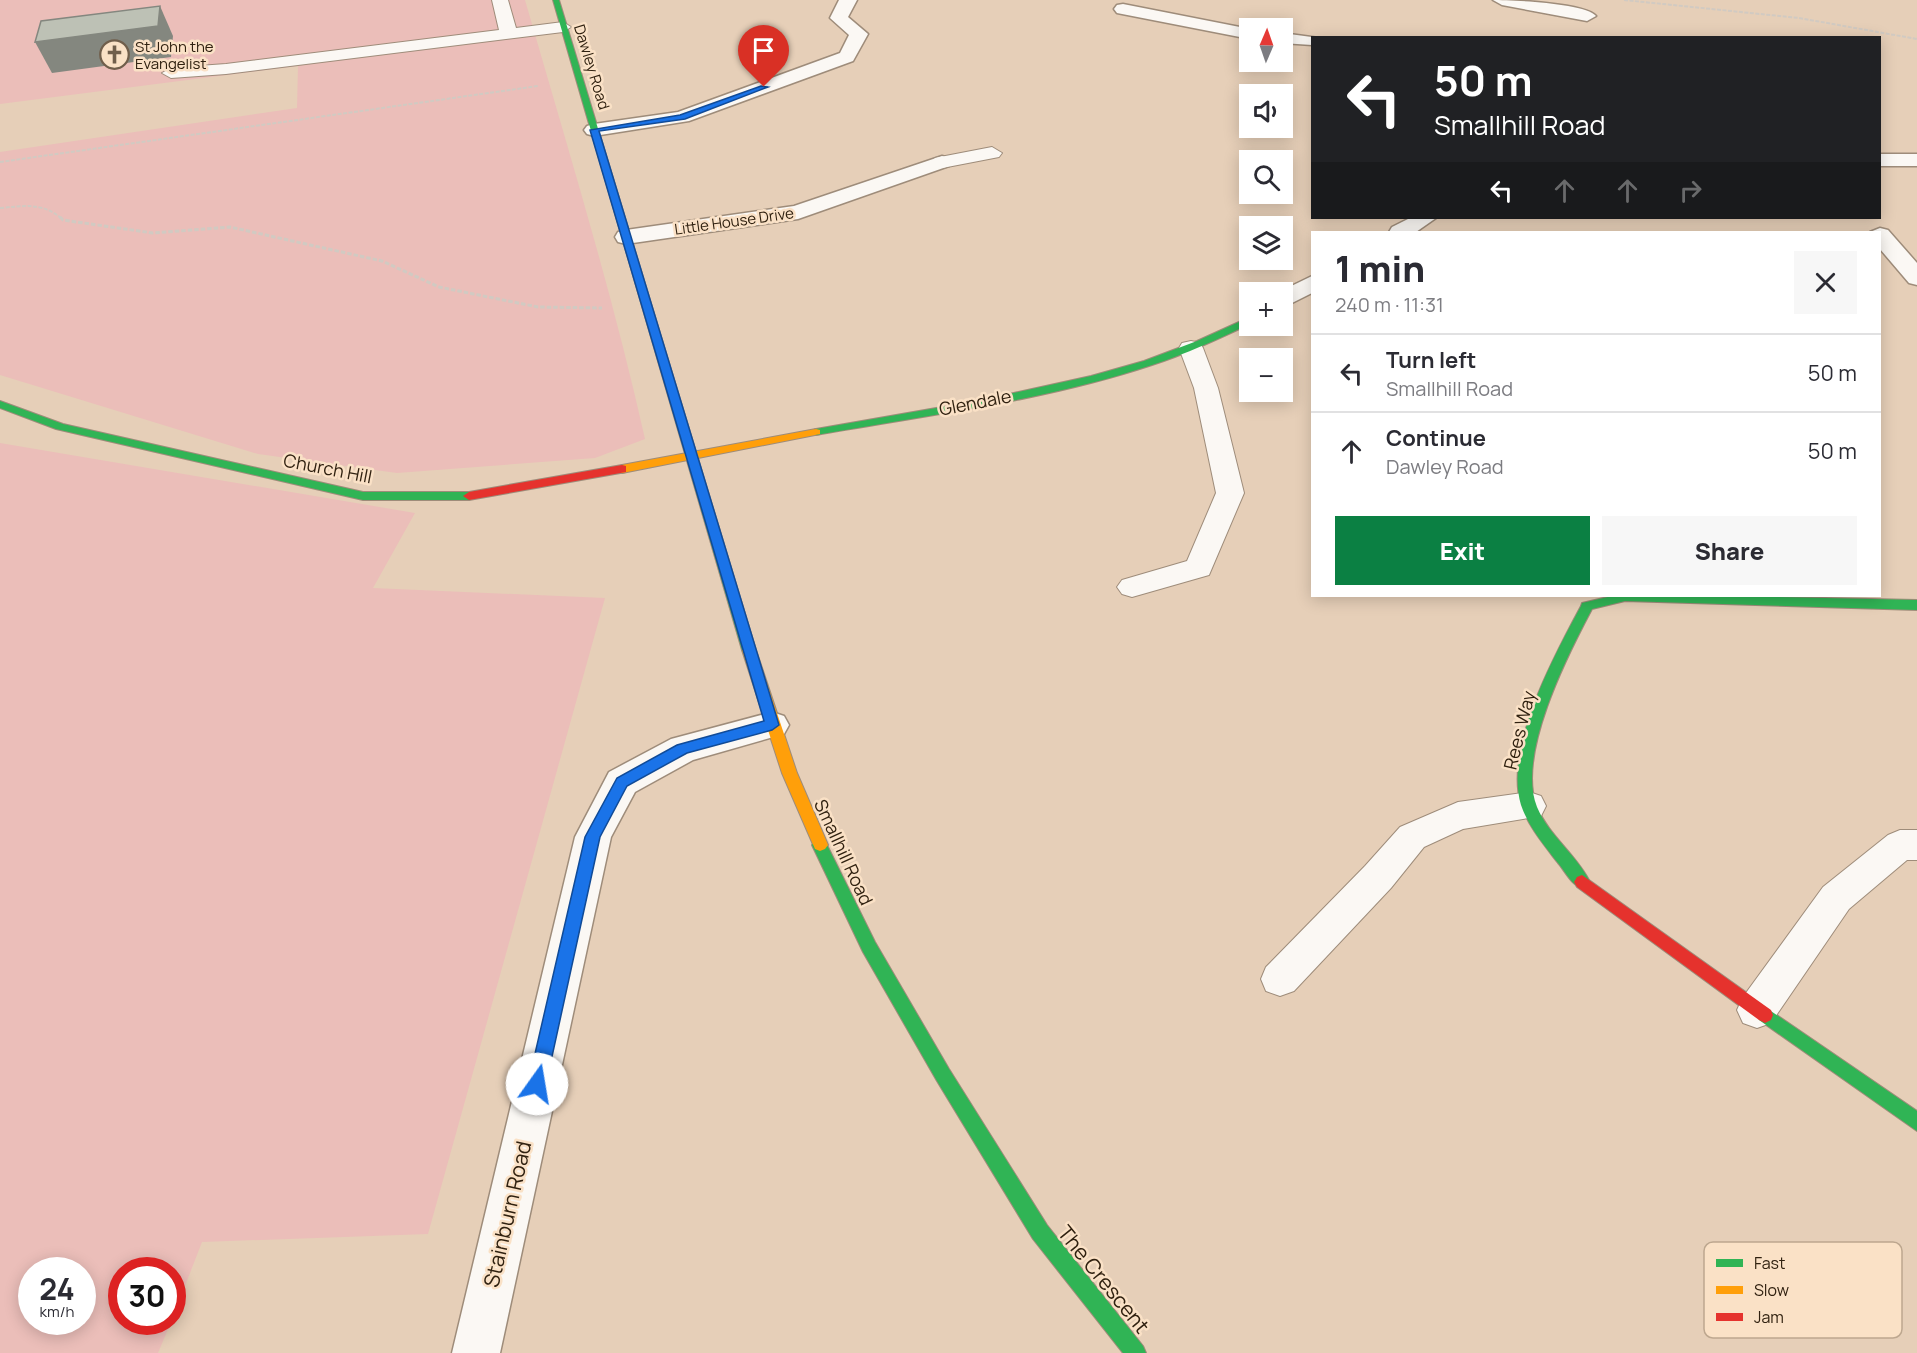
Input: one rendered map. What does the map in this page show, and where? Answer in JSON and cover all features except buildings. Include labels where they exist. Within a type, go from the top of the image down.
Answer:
[{"type":"street","name":"Dawley Road","points":[[556,0],[577,80],[691,454]]},
{"type":"street","points":[[594,130],[682,117],[847,57],[859,34],[839,18],[848,0]]},
{"type":"street","points":[[1502,0],[1588,8],[1583,36]]},
{"type":"street","points":[[1124,9],[1239,32]]},
{"type":"street","points":[[1293,39],[1311,40]]},
{"type":"street","points":[[1881,160],[1917,159]]},
{"type":"street","name":"Little House Drive","points":[[626,237],[798,212],[942,162]]},
{"type":"street","points":[[1402,231],[1423,219]]},
{"type":"street","points":[[1865,219],[1875,231]]},
{"type":"street","points":[[1881,237],[1917,278]]},
{"type":"street","points":[[1293,294],[1311,284]]},
{"type":"street","name":"Glendale","points":[[691,454],[1061,386],[1145,366],[1239,326]]},
{"type":"street","name":"Church Hill","points":[[0,404],[60,427],[363,496],[476,496],[691,454]]},
{"type":"street","name":"Smallhill Road","points":[[691,454],[772,725],[805,814],[869,947],[937,1065],[1040,1232]]},
{"type":"street","name":"Rees Way","points":[[1917,604],[1624,597],[1587,606],[1563,648],[1537,717],[1524,778],[1529,806],[1585,887],[1917,1122]]},
{"type":"street","name":"Stainburn Road","points":[[476,1353],[593,837],[622,782],[682,749],[772,725]]},
{"type":"street","name":"The Crescent","points":[[1040,1232],[1136,1353]]},
{"type":"lane","points":[[501,0],[509,34]]},
{"type":"lane","points":[[171,73],[226,69],[563,27]]},
{"type":"lane","points":[[942,162],[992,153]]},
{"type":"lane","points":[[1132,587],[1199,568],[1230,493],[1206,388],[1191,348]]},
{"type":"lane","points":[[1280,979],[1378,877],[1412,837],[1458,816],[1529,806]]},
{"type":"lane","points":[[1757,1010],[1836,898],[1900,844],[1917,845]]},
{"type":"path","points":[[1623,0],[1799,18],[1917,39]]},
{"type":"path","points":[[0,162],[577,80]]},
{"type":"path","points":[[0,208],[30,206],[51,209],[63,220],[153,232],[231,227],[382,261],[439,287],[527,305],[648,309]]},
{"type":"shaded area","points":[[0,0],[525,0],[604,274],[645,439],[595,458],[397,473],[258,454],[0,375],[0,152],[297,108],[298,66],[0,104]]},
{"type":"shaded area","points":[[0,443],[415,513],[373,588],[605,598],[428,1234],[202,1242],[186,1283],[186,1257],[108,1257],[108,1335],[166,1335],[158,1353],[0,1353]]},
{"type":"traffic: fast","points":[[556,0],[749,650]]},
{"type":"traffic: fast","points":[[816,432],[982,403],[1094,379],[1200,344],[1239,325]]},
{"type":"traffic: fast","points":[[0,404],[60,427],[363,496],[469,496]]},
{"type":"traffic: fast","points":[[1582,882],[1533,814],[1525,785],[1526,761],[1542,704],[1565,649],[1587,606],[1625,597],[1917,605]]},
{"type":"traffic: fast","points":[[820,845],[869,947],[943,1075],[1040,1232],[1136,1353]]},
{"type":"traffic: fast","points":[[1765,1015],[1917,1122]]},
{"type":"traffic: slow","points":[[622,469],[816,432]]},
{"type":"traffic: slow","points":[[749,650],[772,724],[820,845]]},
{"type":"traffic: jam","points":[[469,496],[622,469]]},
{"type":"traffic: jam","points":[[1582,882],[1765,1015]]},
{"type":"place","name":"St John the Evangelist","points":[[114,55]]},
{"type":"route","points":[[537,1084],[593,837],[622,782],[682,749],[772,725],[594,130],[682,117],[764,87]]}]
